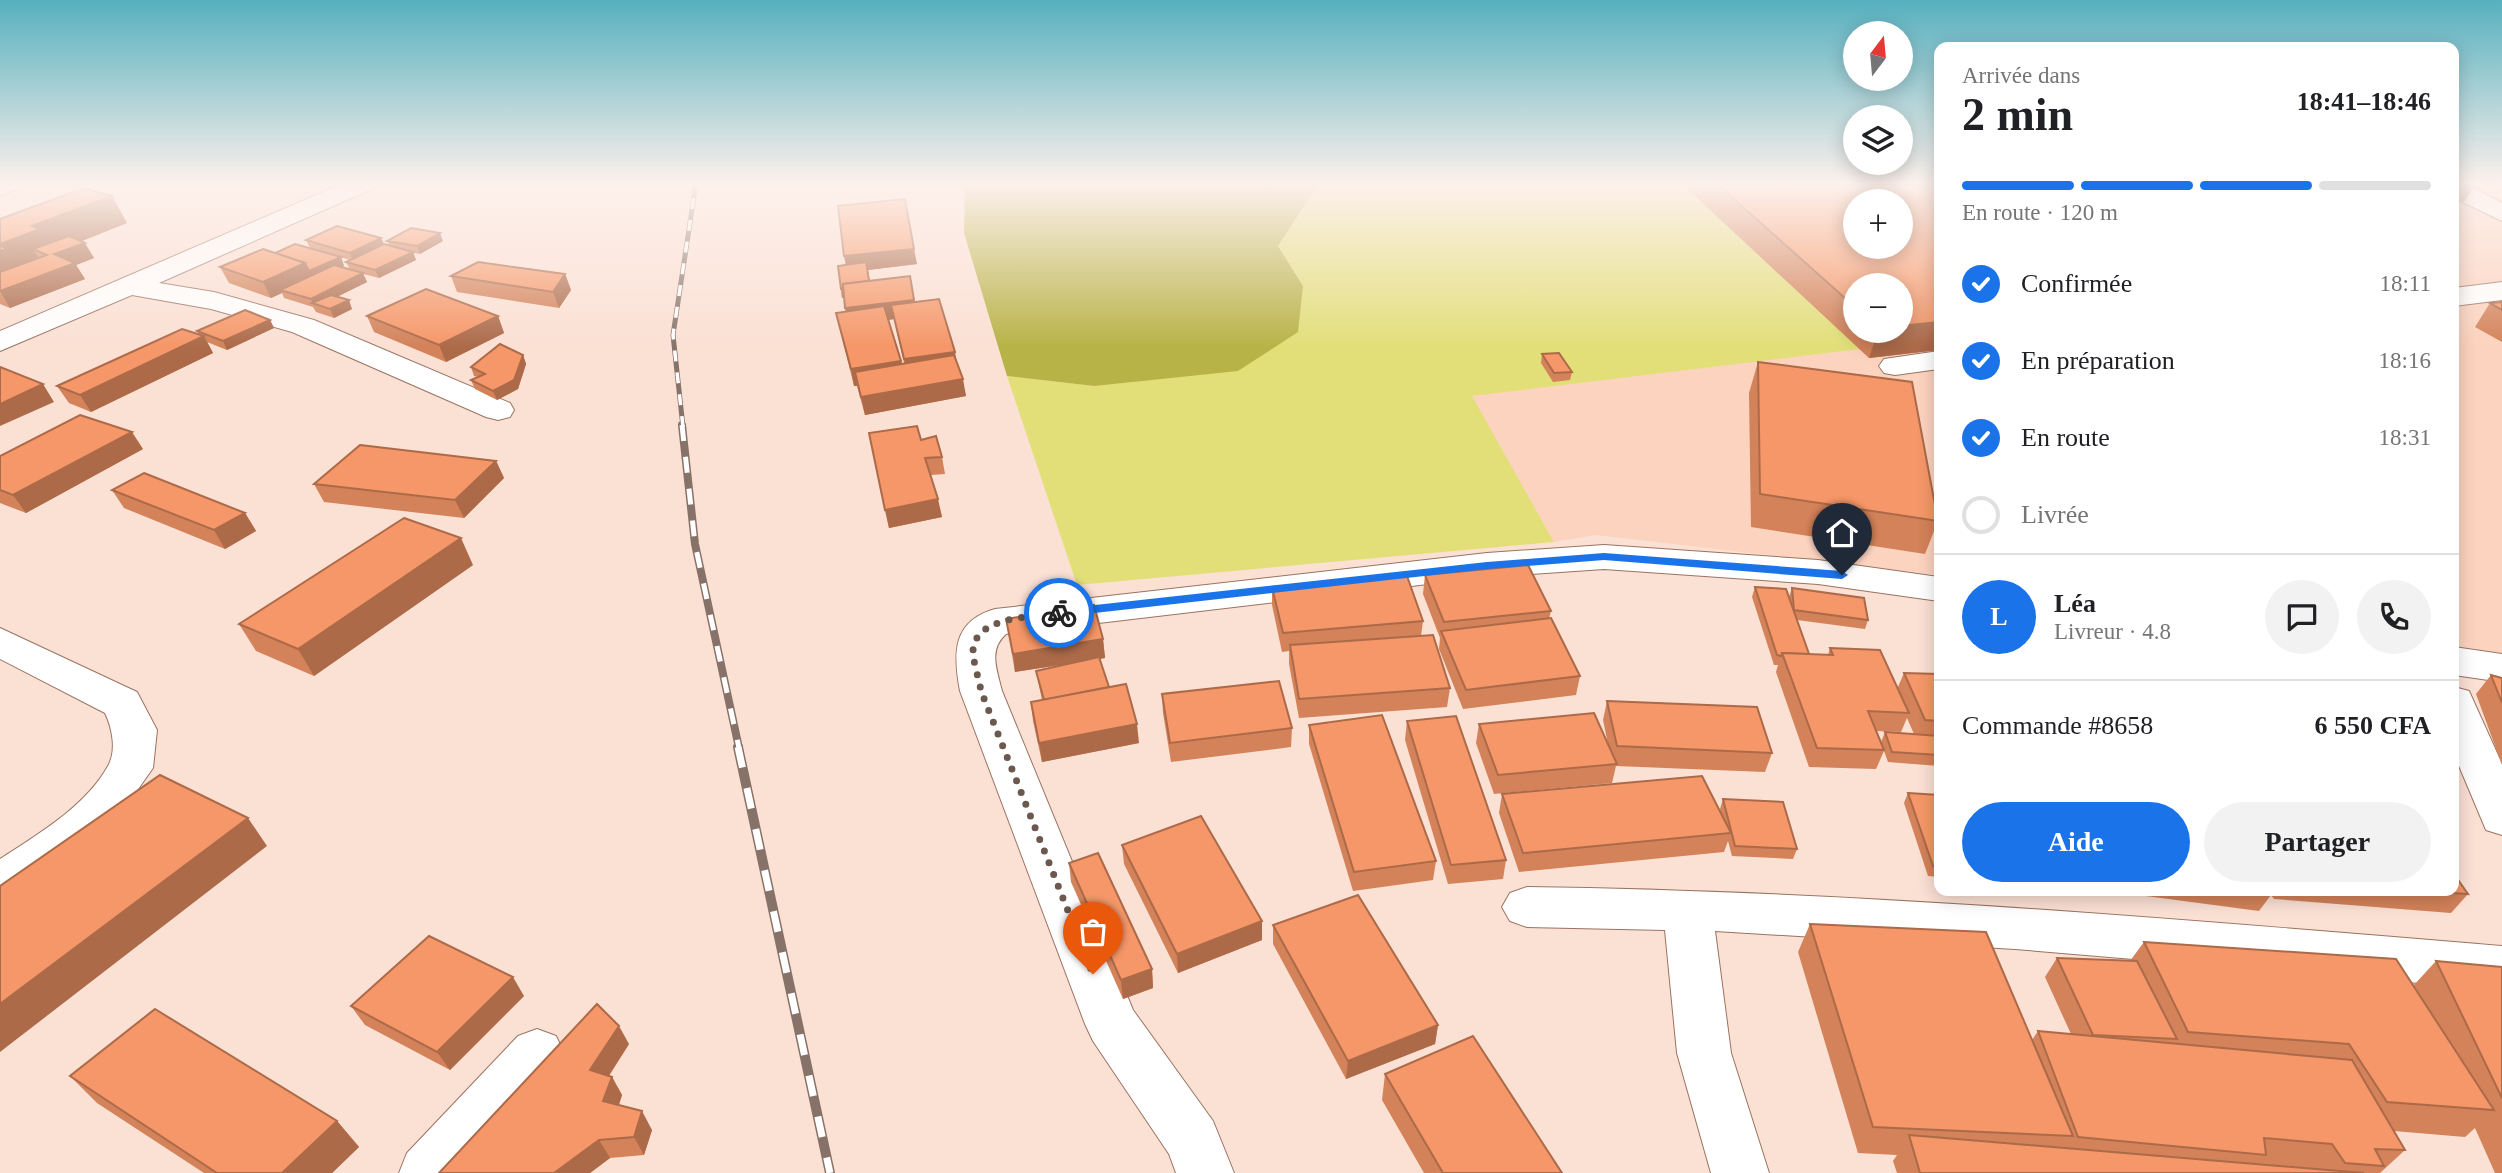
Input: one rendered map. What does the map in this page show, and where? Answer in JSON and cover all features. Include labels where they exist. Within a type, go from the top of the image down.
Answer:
[{"type":"street","points":[[0,342],[239,238]]},
{"type":"street","points":[[128,286],[214,301],[303,326],[498,411]]},
{"type":"street","points":[[2459,296],[2502,291]]},
{"type":"street","points":[[1895,366],[1934,361]]},
{"type":"street","points":[[1205,1173],[1193,1140],[1112,1024],[981,691],[973,650],[980,634],[995,622],[1487,565],[1604,557],[1818,572],[1934,588]]},
{"type":"street","points":[[0,642],[122,703],[135,730],[131,768],[101,807],[54,848],[0,884]]},
{"type":"street","points":[[2459,662],[2502,668]]},
{"type":"street","points":[[2459,714],[2502,817]]},
{"type":"street","points":[[1527,907],[1687,908],[1950,923],[2502,968]]},
{"type":"street","points":[[1687,908],[1704,1053],[1740,1173]]},
{"type":"street","points":[[428,1173],[537,1052]]},
{"type":"shaded area","points":[[965,238],[1283,238],[1278,246],[1303,286],[1298,332],[1238,371],[1094,386],[1007,376]]},
{"type":"shaded area","points":[[1283,238],[1740,238],[1843,333],[1843,343],[1854,343],[1860,349],[1472,396],[1554,542],[1077,585],[1007,376],[1094,386],[1303,286],[1278,246]]},
{"type":"shaded area","points":[[1740,238],[1843,238],[1843,259],[1913,259],[1913,238],[1934,238],[1934,574],[1596,535],[1554,542],[1471,396],[1859,349],[1853,343],[1913,343],[1913,273],[1843,273],[1843,334]]},
{"type":"shaded area","points":[[2459,238],[2502,238],[2502,653],[2459,647]]},
{"type":"building","points":[[0,238],[17,238],[0,244]]},
{"type":"building","points":[[64,238],[73,238],[85,243],[54,254],[75,263],[0,291],[0,272],[47,255],[33,249]]},
{"type":"building","points":[[311,238],[381,238],[350,253],[306,240]]},
{"type":"building","points":[[393,238],[432,238],[417,246],[387,241]]},
{"type":"building","points":[[842,238],[912,238],[914,249],[844,256]]},
{"type":"building","points":[[1777,238],[1843,238],[1843,259],[1913,259],[1913,238],[1934,238],[1934,323],[1913,325],[1913,273],[1843,273],[1843,296]]},
{"type":"building","points":[[295,244],[341,257],[309,271],[305,263],[275,253]]},
{"type":"building","points":[[384,244],[413,252],[375,270],[346,262]]},
{"type":"building","points":[[263,249],[305,263],[263,282],[220,267]]},
{"type":"building","points":[[478,262],[565,274],[553,292],[451,276]]},
{"type":"building","points":[[866,262],[869,281],[843,284],[841,289],[838,266]]},
{"type":"building","points":[[334,265],[363,273],[311,299],[280,290]]},
{"type":"building","points":[[910,276],[914,300],[845,308],[843,284]]},
{"type":"building","points":[[426,289],[498,316],[439,345],[367,316]]},
{"type":"building","points":[[331,295],[349,300],[330,309],[312,303]]},
{"type":"building","points":[[939,299],[955,352],[904,359],[891,305]]},
{"type":"building","points":[[2502,302],[2502,310],[2490,303]]},
{"type":"building","points":[[884,306],[901,361],[851,369],[836,313]]},
{"type":"building","points":[[245,310],[270,320],[223,341],[197,331]]},
{"type":"building","points":[[182,329],[204,336],[80,395],[57,386]]},
{"type":"building","points":[[500,344],[523,355],[514,380],[493,391],[471,380],[485,374],[471,367]]},
{"type":"building","points":[[1559,353],[1572,372],[1554,373],[1542,354]]},
{"type":"building","points":[[954,355],[963,379],[861,397],[855,372]]},
{"type":"building","points":[[1758,362],[1912,382],[1934,500],[1934,520],[1760,494]]},
{"type":"building","points":[[0,367],[43,384],[0,404]]},
{"type":"building","points":[[80,415],[132,432],[13,495],[0,490],[0,456]]},
{"type":"building","points":[[917,426],[921,440],[936,436],[942,457],[925,458],[938,499],[885,510],[869,433]]},
{"type":"building","points":[[360,445],[496,461],[455,500],[314,484]]},
{"type":"building","points":[[144,473],[245,513],[214,530],[112,490]]},
{"type":"building","points":[[404,518],[461,538],[298,649],[239,624]]},
{"type":"building","points":[[1528,565],[1551,611],[1444,622],[1425,575]]},
{"type":"building","points":[[1407,576],[1423,621],[1283,633],[1272,587]]},
{"type":"building","points":[[1755,587],[1786,589],[1809,654],[1777,655]]},
{"type":"building","points":[[1792,588],[1864,598],[1868,620],[1794,610]]},
{"type":"building","points":[[1094,605],[1103,639],[1013,654],[1006,619]]},
{"type":"building","points":[[1551,618],[1580,676],[1466,690],[1441,631]]},
{"type":"building","points":[[1433,635],[1450,688],[1299,699],[1290,645]]},
{"type":"building","points":[[1830,648],[1880,650],[1909,713],[1868,711],[1884,750],[1817,748],[1782,653],[1833,655]]},
{"type":"building","points":[[1099,657],[1109,687],[1044,700],[1036,671]]},
{"type":"building","points":[[1904,673],[1934,674],[1934,721],[1925,720]]},
{"type":"building","points":[[2491,675],[2502,678],[2502,703]]},
{"type":"building","points":[[1279,681],[1292,728],[1170,743],[1162,694]]},
{"type":"building","points":[[1126,684],[1137,724],[1039,743],[1031,702]]},
{"type":"building","points":[[1607,701],[1757,707],[1772,753],[1617,746]]},
{"type":"building","points":[[1594,713],[1617,764],[1498,775],[1479,724]]},
{"type":"building","points":[[1382,715],[1436,861],[1354,872],[1309,725]]},
{"type":"building","points":[[1456,716],[1506,860],[1451,865],[1407,721]]},
{"type":"building","points":[[1885,732],[1934,736],[1934,755],[1892,752]]},
{"type":"building","points":[[160,775],[248,818],[0,1004],[0,886]]},
{"type":"building","points":[[1702,776],[1731,833],[1523,853],[1502,794]]},
{"type":"building","points":[[1908,793],[1934,795],[1933,866]]},
{"type":"building","points":[[1723,799],[1783,802],[1797,849],[1735,846]]},
{"type":"building","points":[[1201,816],[1262,921],[1177,954],[1122,845]]},
{"type":"building","points":[[1098,853],[1152,969],[1121,980],[1069,863]]},
{"type":"building","points":[[2459,881],[2468,894],[2459,893]]},
{"type":"building","points":[[1358,895],[1438,1025],[1348,1061],[1273,925]]},
{"type":"building","points":[[1810,924],[1986,932],[2073,1136],[1873,1127]]},
{"type":"building","points":[[429,936],[513,977],[437,1052],[351,1006]]},
{"type":"building","points":[[2144,942],[2396,959],[2494,1110],[2387,1102],[2349,1044],[2188,1032]]},
{"type":"building","points":[[2057,958],[2137,961],[2177,1039],[2093,1035]]},
{"type":"building","points":[[2436,961],[2502,967],[2502,1098]]},
{"type":"building","points":[[597,1004],[619,1026],[590,1070],[612,1077],[603,1101],[642,1111],[634,1137],[599,1140],[554,1173],[439,1173]]},
{"type":"building","points":[[155,1009],[337,1121],[282,1173],[217,1173],[70,1076]]},
{"type":"building","points":[[2038,1031],[2352,1060],[2405,1150],[2375,1149],[2384,1166],[2345,1163],[2332,1144],[2264,1138],[2266,1155],[2078,1137]]},
{"type":"building","points":[[1473,1036],[1562,1173],[1443,1173],[1385,1074]]},
{"type":"building","points":[[1909,1135],[2364,1173],[1920,1173]]},
{"type":"railway","points":[[683,427],[673,335],[688,238]]},
{"type":"railway","points":[[682,425],[695,544],[739,748]]},
{"type":"railway","points":[[738,747],[830,1173]]},
{"type":"way so far","points":[[1059,613],[995,622],[980,634],[973,650],[981,691],[1010,757],[1093,974]]},
{"type":"route","points":[[1059,613],[1487,565],[1604,557],[1700,562],[1842,575]]}]
